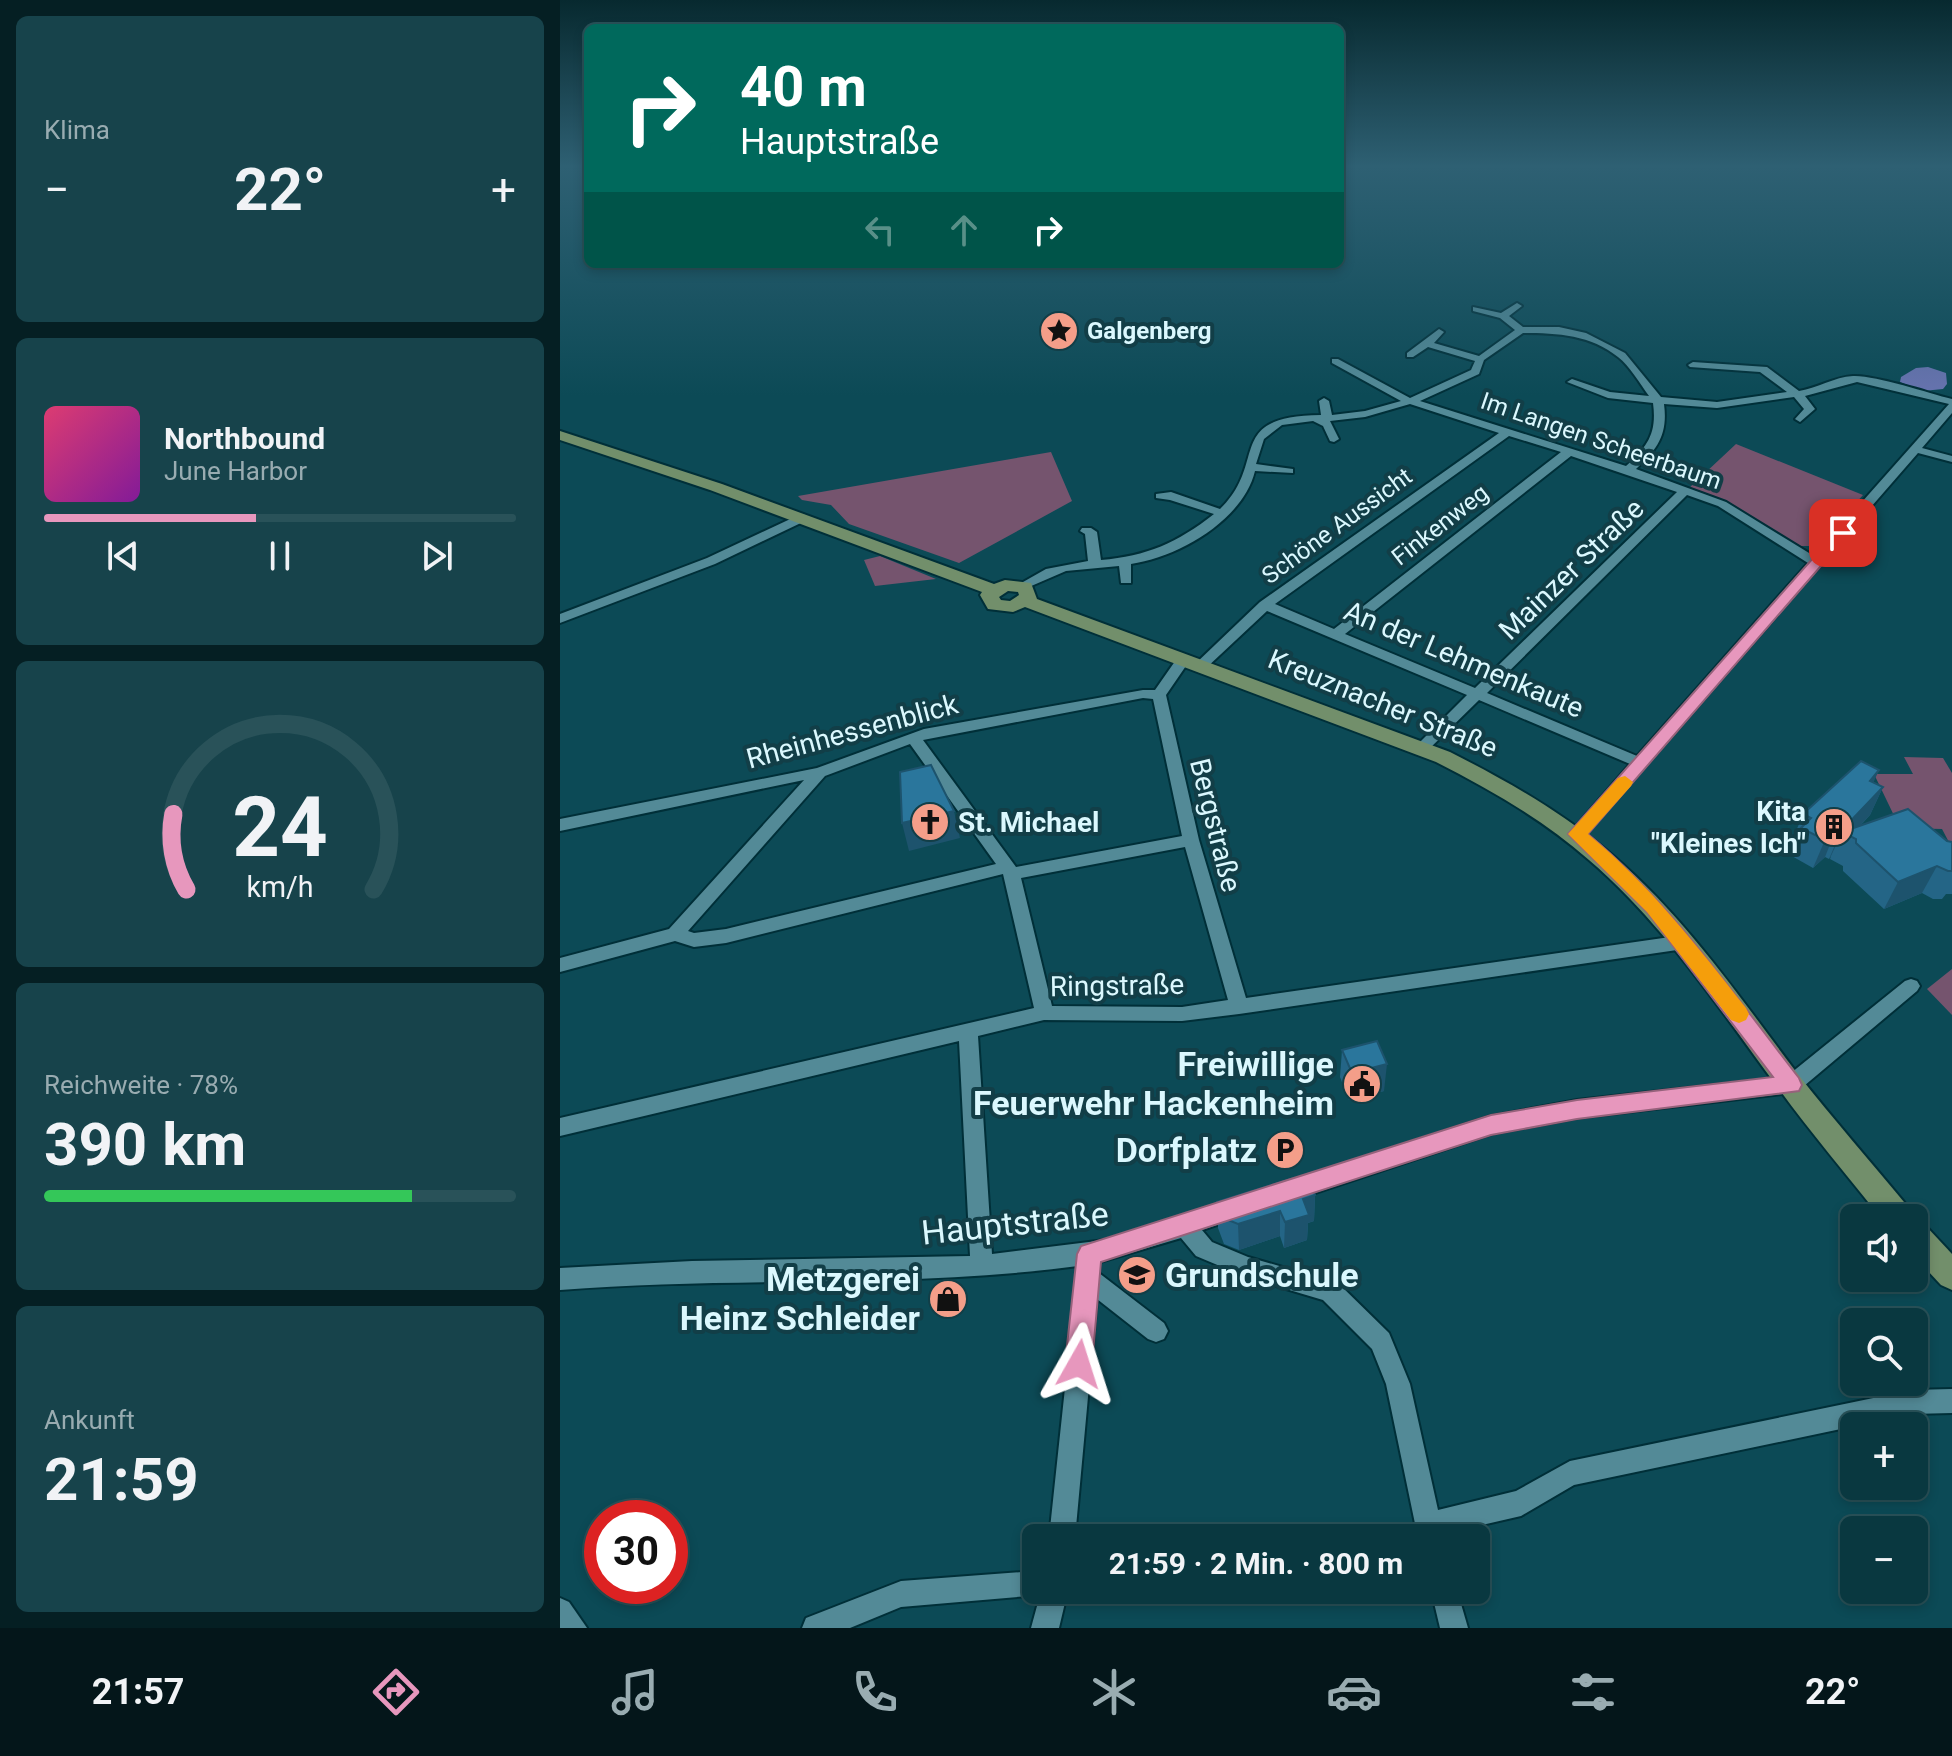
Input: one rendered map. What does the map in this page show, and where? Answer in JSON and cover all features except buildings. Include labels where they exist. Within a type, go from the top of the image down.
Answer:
[{"type":"main road","points":[[560,435],[801,518],[993,590],[1005,585],[1024,594]]},
{"type":"main road","name":"Kreuznacher Straße","points":[[1024,594],[1192,663],[1422,748],[1507,788],[1577,834],[1636,887],[1684,942],[1791,1085],[1888,1204]]},
{"type":"main road","points":[[1928,1250],[1952,1275]]},
{"type":"street","points":[[1503,316],[1517,306]]},
{"type":"street","points":[[1476,309],[1503,316],[1521,330]]},
{"type":"street","points":[[1024,594],[1056,568],[1141,559],[1167,549],[1222,513],[1243,489],[1256,444],[1270,427],[1282,422],[1375,411],[1439,391],[1475,372],[1480,359],[1521,330],[1559,330],[1605,344],[1622,355],[1658,400],[1662,421],[1658,443],[1628,470]]},
{"type":"street","points":[[1410,355],[1439,332]]},
{"type":"street","points":[[1427,344],[1480,359]]},
{"type":"street","points":[[1763,356],[1763,369]]},
{"type":"street","name":"Im Langen Scheerbaum","points":[[1335,361],[1407,400],[1628,470],[1722,504],[1817,563]]},
{"type":"street","points":[[1693,365],[1763,369],[1806,400],[1810,409],[1800,419]]},
{"type":"street","points":[[1572,382],[1608,395],[1717,405],[1819,391],[1841,381],[1857,379],[1952,404],[1817,563],[1577,834]]},
{"type":"street","points":[[1322,419],[1324,401]]},
{"type":"street","points":[[1322,419],[1334,439]]},
{"type":"street","name":"Schöne Aussicht","points":[[1192,663],[1265,605],[1508,431]]},
{"type":"street","points":[[1915,449],[1952,459]]},
{"type":"street","name":"Finkenweg","points":[[1337,633],[1570,451]]},
{"type":"street","points":[[1250,467],[1289,471]]},
{"type":"street","name":"Mainzer Straße","points":[[1422,748],[1685,491]]},
{"type":"street","points":[[1160,496],[1171,496],[1222,513]]},
{"type":"street","points":[[560,619],[711,561],[801,518]]},
{"type":"street","points":[[1086,531],[1091,532],[1095,563]]},
{"type":"street","points":[[1125,560],[1126,580]]},
{"type":"street","name":"An der Lehmenkaute","points":[[1265,605],[1641,763]]},
{"type":"street","points":[[1159,695],[1192,663]]},
{"type":"street","name":"Rheinhessenblick","points":[[560,825],[820,772],[913,737],[1143,694],[1159,695]]},
{"type":"street","name":"Bergstraße","points":[[1159,695],[1191,840],[1239,1007]]},
{"type":"street","points":[[913,737],[1010,870],[1044,1013]]},
{"type":"street","points":[[675,934],[820,772]]},
{"type":"street","points":[[560,965],[675,934],[694,940],[726,936],[1010,870],[1191,840]]},
{"type":"street","name":"Ringstraße","points":[[560,1127],[1044,1013],[1182,1014],[1684,942]]},
{"type":"street","points":[[1791,1085],[1911,986]]},
{"type":"street","points":[[968,1030],[982,1265]]},
{"type":"street","name":"Hauptstraße","points":[[560,1279],[679,1270],[1088,1266],[1184,1226],[1491,1125],[1577,1109],[1791,1085]]},
{"type":"street","points":[[1184,1226],[1204,1249],[1246,1267],[1330,1291],[1381,1341],[1398,1384],[1428,1524]]},
{"type":"street","points":[[1088,1266],[1156,1331]]},
{"type":"street","points":[[1063,1524],[1088,1266]]},
{"type":"street","points":[[1453,1524],[1521,1503],[1570,1473],[1912,1402],[1952,1401]]},
{"type":"street","points":[[816,1628],[901,1594],[1022,1585]]},
{"type":"street","points":[[1045,1628],[1051,1604]]},
{"type":"street","points":[[1448,1604],[1454,1628]]},
{"type":"street","points":[[560,1611],[573,1628]]},
{"type":"shaded area","points":[[1736,444],[1863,495],[1818,546],[1800,546],[1724,500],[1689,488]]},
{"type":"shaded area","points":[[1051,452],[1072,501],[959,563],[849,524],[831,505],[802,500],[798,496]]},
{"type":"shaded area","points":[[880,556],[936,579],[875,586],[864,560]]},
{"type":"shaded area","points":[[1904,757],[1943,758],[1952,773],[1952,848],[1942,829],[1900,828],[1874,774],[1913,774]]},
{"type":"shaded area","points":[[1952,969],[1952,1015],[1927,989]]},
{"type":"water","points":[[1928,367],[1946,373],[1947,384],[1943,389],[1923,391],[1900,382],[1901,377],[1916,368]]},
{"type":"slow traffic","points":[[1625,782],[1577,834],[1617,868],[1654,907],[1739,1014]]},
{"type":"place","name":"Galgenberg","points":[[1059,331]]},
{"type":"place","name":"St. Michael","points":[[930,822]]},
{"type":"place","name":"Kita \"Kleines Ich\"","points":[[1834,827]]},
{"type":"place","name":"Freiwillige Feuerwehr Hackenheim","points":[[1362,1084]]},
{"type":"place","name":"Dorfplatz","points":[[1285,1150]]},
{"type":"place","name":"Grundschule","points":[[1137,1275]]},
{"type":"place","name":"Metzgerei Heinz Schleider","points":[[948,1299]]},
{"type":"route","points":[[1079,1364],[1090,1254],[1491,1125],[1577,1109],[1791,1085],[1684,942],[1636,887],[1577,834],[1843,533]]}]
